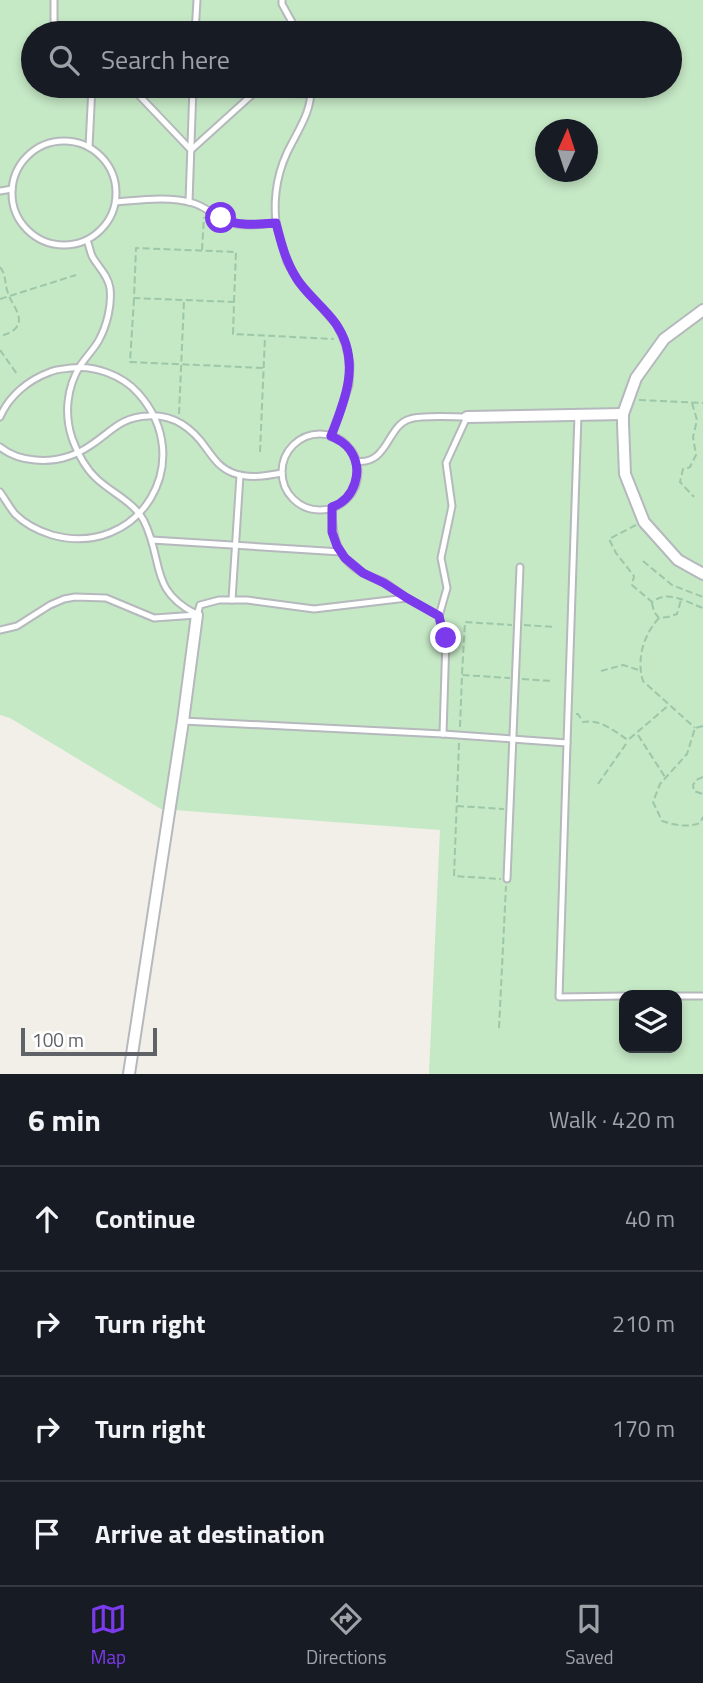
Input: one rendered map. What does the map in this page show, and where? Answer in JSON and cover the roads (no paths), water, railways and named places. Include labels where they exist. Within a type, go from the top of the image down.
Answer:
[{"type":"street","points":[[703,310],[663,339],[636,378],[622,414],[625,474],[644,522],[677,560],[703,574]]},
{"type":"street","points":[[467,417],[622,414]]},
{"type":"street","points":[[129,1074],[197,615]]},
{"type":"lane","points":[[54,0],[54,21]]},
{"type":"lane","points":[[196,21],[197,0]]},
{"type":"lane","points":[[282,0],[291,21]]},
{"type":"lane","points":[[89,146],[91,98]]},
{"type":"lane","points":[[145,98],[191,150]]},
{"type":"lane","points":[[188,202],[193,98]]},
{"type":"lane","points":[[191,150],[248,98]]},
{"type":"lane","points":[[311,98],[308,112],[291,144],[276,185],[275,209],[276,223],[287,262],[298,281],[337,325],[350,364],[349,385],[331,436]]},
{"type":"lane","points":[[55,141],[73,141],[89,146],[102,156],[112,170],[117,186],[111,218],[101,231],[87,240],[70,245],[51,244],[35,236],[22,224],[13,207],[12,189],[16,172],[25,158],[39,147],[55,141]]},
{"type":"lane","points":[[0,191],[12,189]]},
{"type":"lane","points":[[116,202],[148,199],[188,202],[195,203],[232,223],[276,223]]},
{"type":"lane","points":[[87,240],[92,255],[107,278],[110,305],[99,340],[79,367],[73,381],[67,417],[72,436],[78,452],[95,478],[139,513],[152,540],[165,589],[180,606],[197,615]]},
{"type":"lane","points":[[0,416],[5,406],[25,384],[51,371],[79,367],[108,373],[132,386],[150,407],[161,432],[164,459],[157,486],[143,509],[122,527],[96,538],[69,539],[40,531],[16,514],[0,492]]},
{"type":"lane","points":[[0,447],[25,459],[57,460],[89,446],[124,421],[154,415],[179,421],[188,427],[223,468],[240,475],[282,473]]},
{"type":"lane","points":[[578,415],[559,997],[619,996]]},
{"type":"lane","points":[[356,461],[362,462],[380,453],[402,423],[411,418],[467,417],[446,463],[452,506],[441,558],[447,588],[439,616],[446,638],[443,734]]},
{"type":"lane","points":[[308,436],[331,436],[342,442],[356,461],[358,473],[355,486],[348,497],[338,505],[326,510],[313,510],[291,497],[284,486],[283,461],[297,442],[308,436]]},
{"type":"lane","points":[[232,600],[240,475]]},
{"type":"lane","points":[[332,507],[332,532],[345,558],[363,573],[439,616]]},
{"type":"lane","points":[[152,540],[341,552]]},
{"type":"lane","points":[[507,879],[520,568]]},
{"type":"lane","points":[[0,630],[16,626],[64,599],[75,597],[106,598],[154,618],[197,615]]},
{"type":"lane","points":[[197,615],[200,605],[219,600],[247,600],[314,609],[407,598]]},
{"type":"lane","points":[[183,721],[443,734],[567,744]]},
{"type":"lane","points":[[682,996],[703,996]]}]
